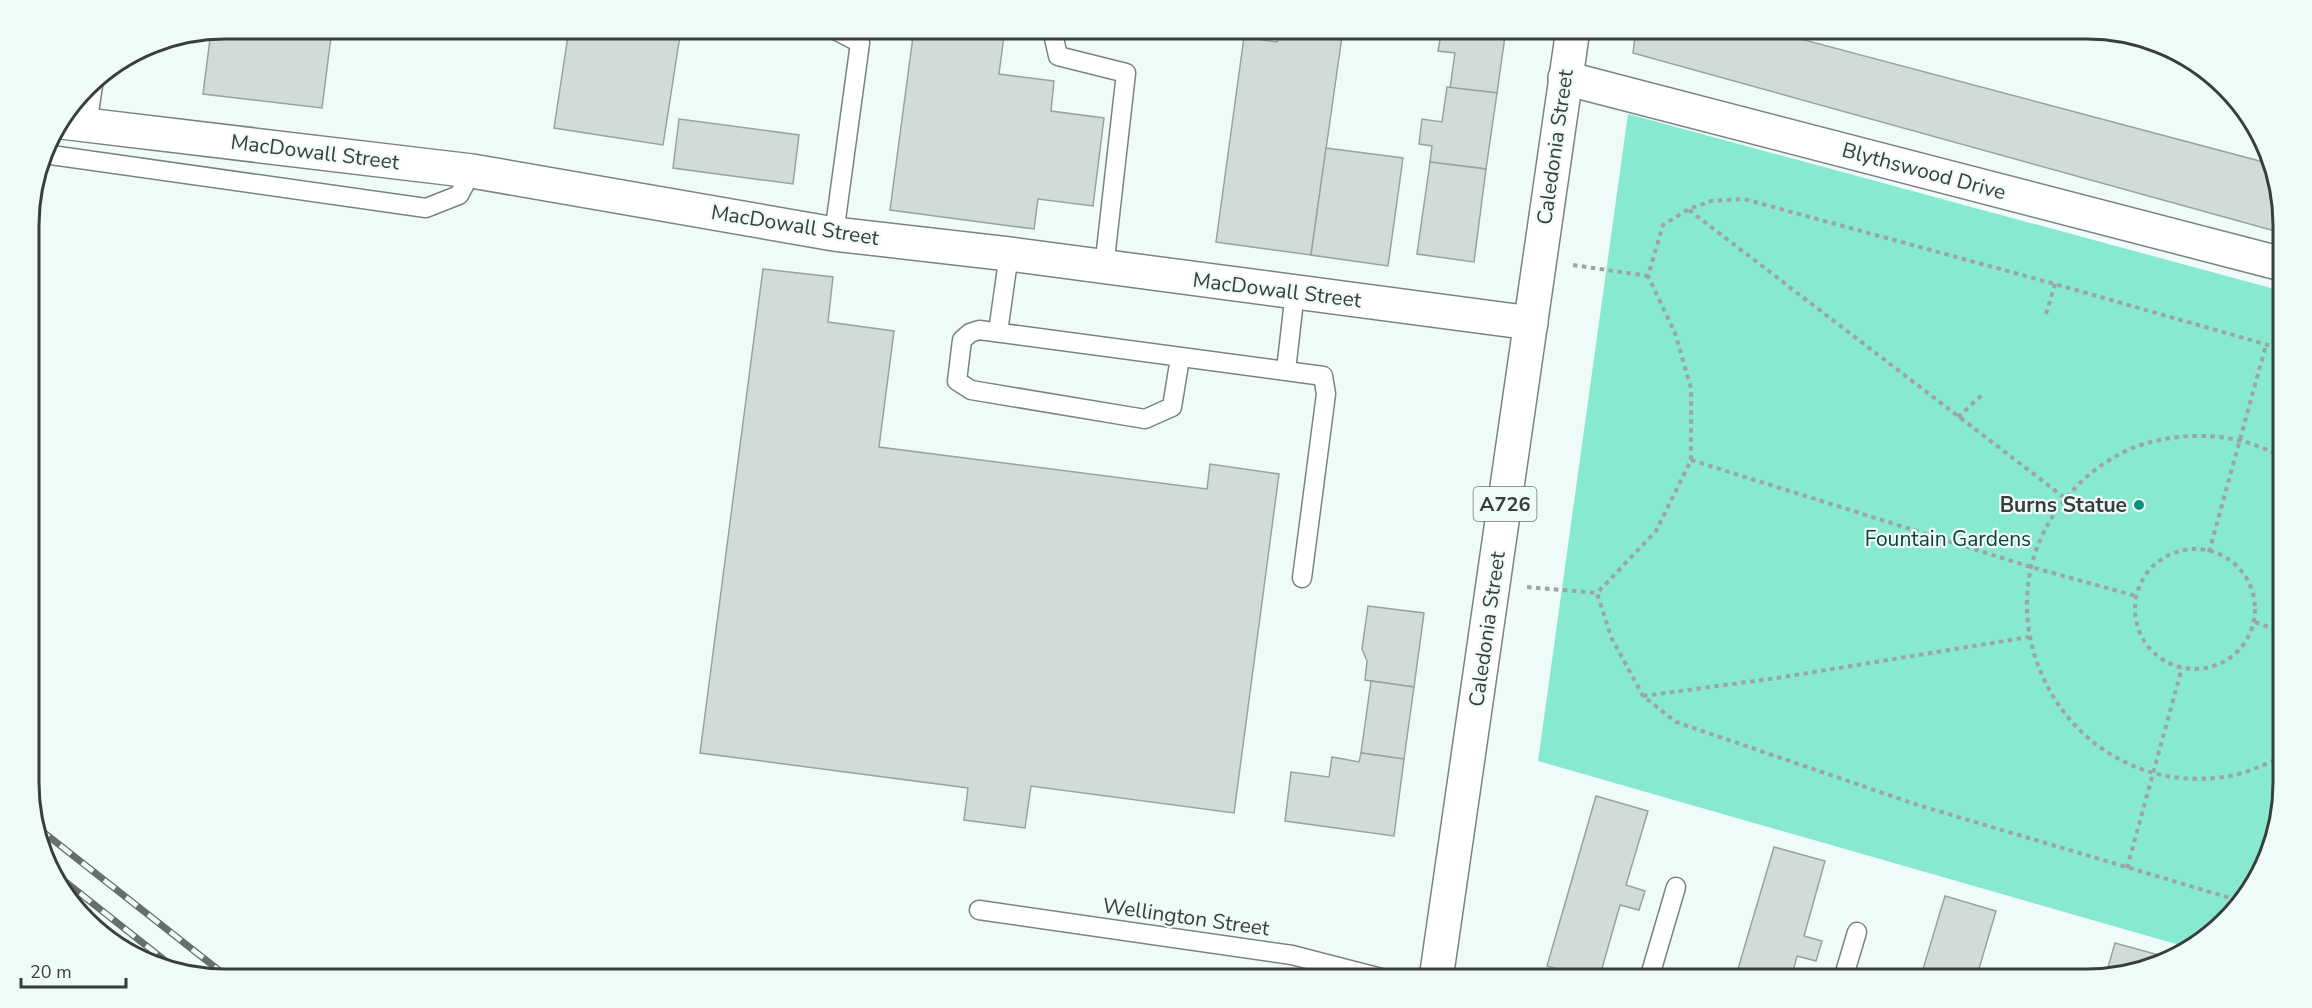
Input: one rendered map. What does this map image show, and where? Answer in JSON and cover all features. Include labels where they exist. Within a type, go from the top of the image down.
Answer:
[{"type":"street","name":"Caledonia Street","points":[[1437,969],[1571,39]]},
{"type":"street","name":"Blythswood Drive","points":[[1565,78],[2273,262]]},
{"type":"street","name":"MacDowall Street","points":[[74,124],[472,171],[834,234],[1009,254],[1530,323]]},
{"type":"lane","points":[[834,234],[860,43],[853,39]]},
{"type":"lane","points":[[1054,39],[1058,57],[1126,73],[1104,268]]},
{"type":"lane","points":[[74,124],[82,106]]},
{"type":"lane","points":[[53,155],[426,208],[459,195],[472,171]]},
{"type":"lane","points":[[998,332],[1009,254]]},
{"type":"lane","points":[[1286,370],[1295,292]]},
{"type":"lane","points":[[1180,358],[1172,407],[1144,419],[971,390],[957,381],[962,340],[970,333],[979,330],[1323,376],[1326,394],[1302,578]]},
{"type":"lane","points":[[1652,969],[1676,887]]},
{"type":"lane","name":"Wellington Street","points":[[979,910],[1293,955],[1347,969]]},
{"type":"lane","points":[[1846,969],[1857,932]]},
{"type":"path","points":[[1597,593],[1656,531],[1691,460],[1691,388],[1676,333],[1648,276],[1663,225],[1689,209],[1711,201],[1744,199],[2273,347]]},
{"type":"path","points":[[1689,209],[2065,498]]},
{"type":"path","points":[[1539,261],[1648,276]]},
{"type":"path","points":[[2046,314],[2055,284]]},
{"type":"path","points":[[2209,552],[2266,345]]},
{"type":"path","points":[[1958,417],[1983,394]]},
{"type":"path","points":[[2273,452],[2241,440],[2205,435],[2183,436],[2142,444],[2113,457],[2087,475],[2065,498],[2046,527],[2031,567],[2026,611],[2029,637],[2043,679],[2053,699],[2074,725],[2099,746],[2128,763],[2155,773],[2191,778],[2223,777],[2255,769],[2273,761]]},
{"type":"path","points":[[1691,460],[2031,567],[2136,596]]},
{"type":"path","points":[[2188,550],[2209,552],[2225,557],[2239,567],[2249,582],[2255,600],[2255,622],[2239,651],[2224,662],[2206,668],[2182,668],[2154,652],[2142,637],[2136,620],[2136,596],[2153,566],[2169,555],[2188,550]]},
{"type":"path","points":[[1493,584],[1597,593]]},
{"type":"path","points":[[1597,593],[1611,637],[1643,696],[1676,722],[1918,805],[2232,899]]},
{"type":"path","points":[[2255,622],[2273,628]]},
{"type":"path","points":[[1643,696],[1777,678],[2029,637]]},
{"type":"path","points":[[2127,868],[2155,773],[2182,668]]},
{"type":"green space","name":"Fountain Gardens","points":[[1628,114],[2273,289],[2273,795],[2267,831],[2248,876],[2219,915],[2180,944],[1538,761]]},
{"type":"building","points":[[331,39],[322,108],[203,94],[210,40]]},
{"type":"building","points":[[567,39],[679,39],[663,145],[554,128]]},
{"type":"building","points":[[913,39],[1004,39],[999,74],[1054,81],[1051,111],[1104,118],[1093,206],[1038,199],[1034,229],[890,210]]},
{"type":"building","points":[[1244,39],[1277,42],[1277,39],[1342,39],[1311,255],[1216,242]]},
{"type":"building","points":[[1440,39],[1505,39],[1497,93],[1450,88],[1455,53],[1438,51]]},
{"type":"building","points":[[1635,39],[1801,39],[2262,162],[2271,201],[2273,231],[1633,53]]},
{"type":"building","points":[[1447,87],[1497,93],[1486,169],[1430,162],[1432,146],[1419,144],[1422,119],[1442,122]]},
{"type":"building","points":[[679,119],[799,135],[793,184],[673,168]]},
{"type":"building","points":[[1326,148],[1403,158],[1388,266],[1311,255]]},
{"type":"building","points":[[1430,162],[1486,169],[1474,262],[1417,254]]},
{"type":"building","points":[[763,269],[833,277],[828,322],[894,331],[879,447],[1207,489],[1210,464],[1279,474],[1234,813],[1031,786],[1025,828],[964,820],[968,788],[700,753]]},
{"type":"building","points":[[1368,606],[1424,613],[1414,687],[1365,680],[1367,661],[1362,649]]},
{"type":"building","points":[[1371,681],[1414,687],[1404,759],[1361,753]]},
{"type":"building","points":[[1361,753],[1404,759],[1394,836],[1285,821],[1291,772],[1329,777],[1332,757],[1359,762]]},
{"type":"building","points":[[1596,796],[1648,811],[1626,885],[1645,891],[1639,910],[1620,905],[1602,969],[1558,969],[1547,966]]},
{"type":"building","points":[[1774,847],[1825,861],[1804,936],[1822,941],[1816,961],[1797,956],[1794,969],[1738,969]]},
{"type":"building","points":[[1945,896],[1996,911],[1979,969],[1923,969]]},
{"type":"building","points":[[2115,943],[2158,955],[2135,963],[2108,968]]},
{"type":"railway","points":[[46,834],[216,968]]},
{"type":"railway","points":[[70,886],[161,957]]},
{"type":"place","name":"Burns Statue","points":[[2139,505]]}]
